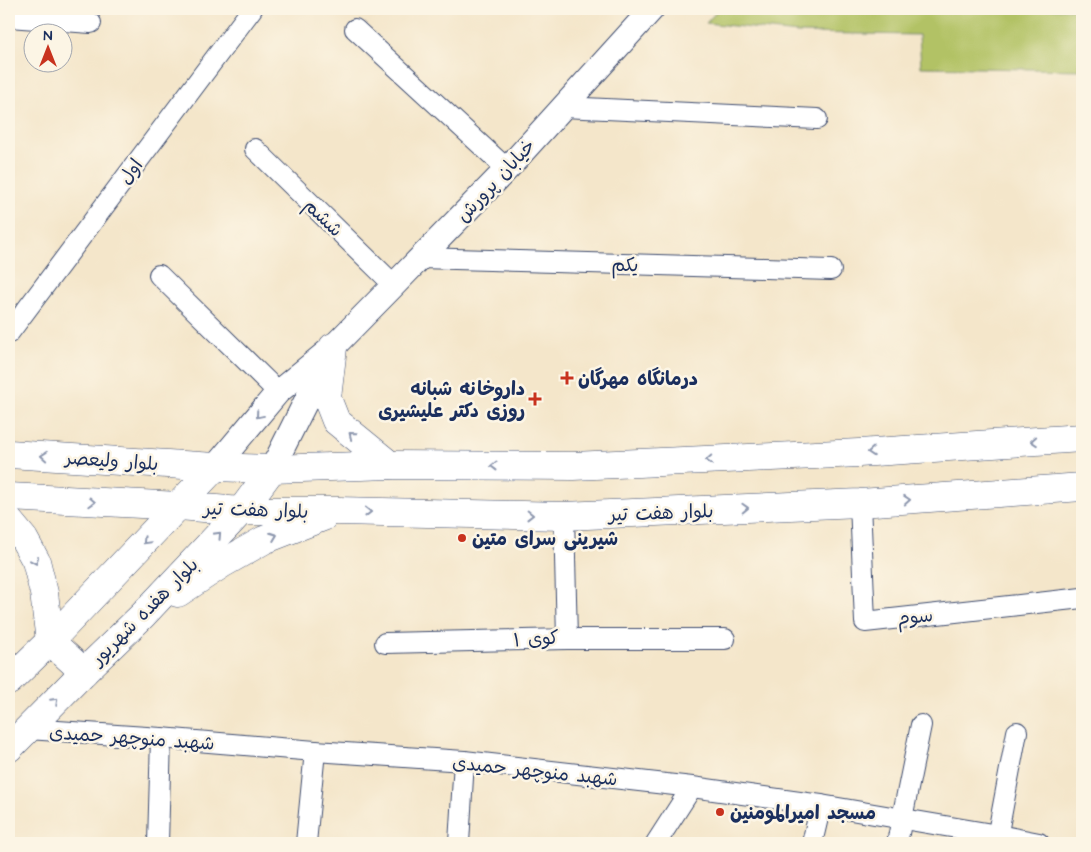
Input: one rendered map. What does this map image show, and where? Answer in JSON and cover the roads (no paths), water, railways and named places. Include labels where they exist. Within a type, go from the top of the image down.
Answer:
[{"type":"main road","points":[[333,347],[327,398],[336,422],[390,465]]},
{"type":"main road","points":[[9,681],[50,641],[215,467],[272,469],[390,465],[573,466],[859,453],[1082,438]]},
{"type":"main road","name":"بلوار ولیعصر","points":[[9,454],[215,467]]},
{"type":"main road","name":"بلوار هفده شهریور","points":[[9,748],[143,615],[240,512],[272,469]]},
{"type":"main road","name":"بلوار هفت تیر","points":[[179,506],[240,512],[338,511],[564,516],[860,503],[1082,487]]},
{"type":"main road","points":[[9,498],[179,506]]},
{"type":"main road","points":[[143,615],[222,564],[264,540],[338,511]]},
{"type":"main road","points":[[9,521],[24,539],[36,560],[44,593],[50,641],[84,672]]},
{"type":"street","name":"اول","points":[[9,333],[252,9]]},
{"type":"street","name":"خیابان پرورش","points":[[215,467],[278,392],[333,347],[394,285],[507,169],[652,9]]},
{"type":"street","points":[[9,17],[91,23]]},
{"type":"street","points":[[355,29],[507,169]]},
{"type":"street","points":[[563,106],[817,119]]},
{"type":"street","name":"ششم","points":[[255,149],[394,285]]},
{"type":"street","name":"یکم","points":[[420,258],[831,270]]},
{"type":"street","points":[[159,275],[278,392]]},
{"type":"street","name":"خیابان پرورش","points":[[272,469],[333,347]]},
{"type":"street","name":"سوم","points":[[860,503],[865,622],[1082,598]]},
{"type":"street","name":"کوی ۱","points":[[385,643],[567,639],[564,516]]},
{"type":"street","points":[[567,639],[725,639]]},
{"type":"street","points":[[897,843],[921,725]]},
{"type":"street","name":"شهبد منوچهر حمیدی","points":[[28,729],[464,761],[692,787],[902,819],[997,839],[1039,843]]},
{"type":"street","points":[[997,839],[1017,732]]},
{"type":"street","points":[[158,843],[161,738]]},
{"type":"street","points":[[306,843],[314,751]]},
{"type":"street","points":[[459,843],[464,761]]},
{"type":"street","points":[[656,843],[692,787]]},
{"type":"street","points":[[812,843],[821,806]]},
{"type":"place","name":"درمانگاه مهرگان","points":[[567,378]]},
{"type":"place","name":"داروخانه شبانه روزی دکتر علیشیری","points":[[535,399]]},
{"type":"place","name":"شیرینی سرای متین","points":[[462,538]]},
{"type":"place","name":"مسجد امیرالمومنین","points":[[720,812]]}]
